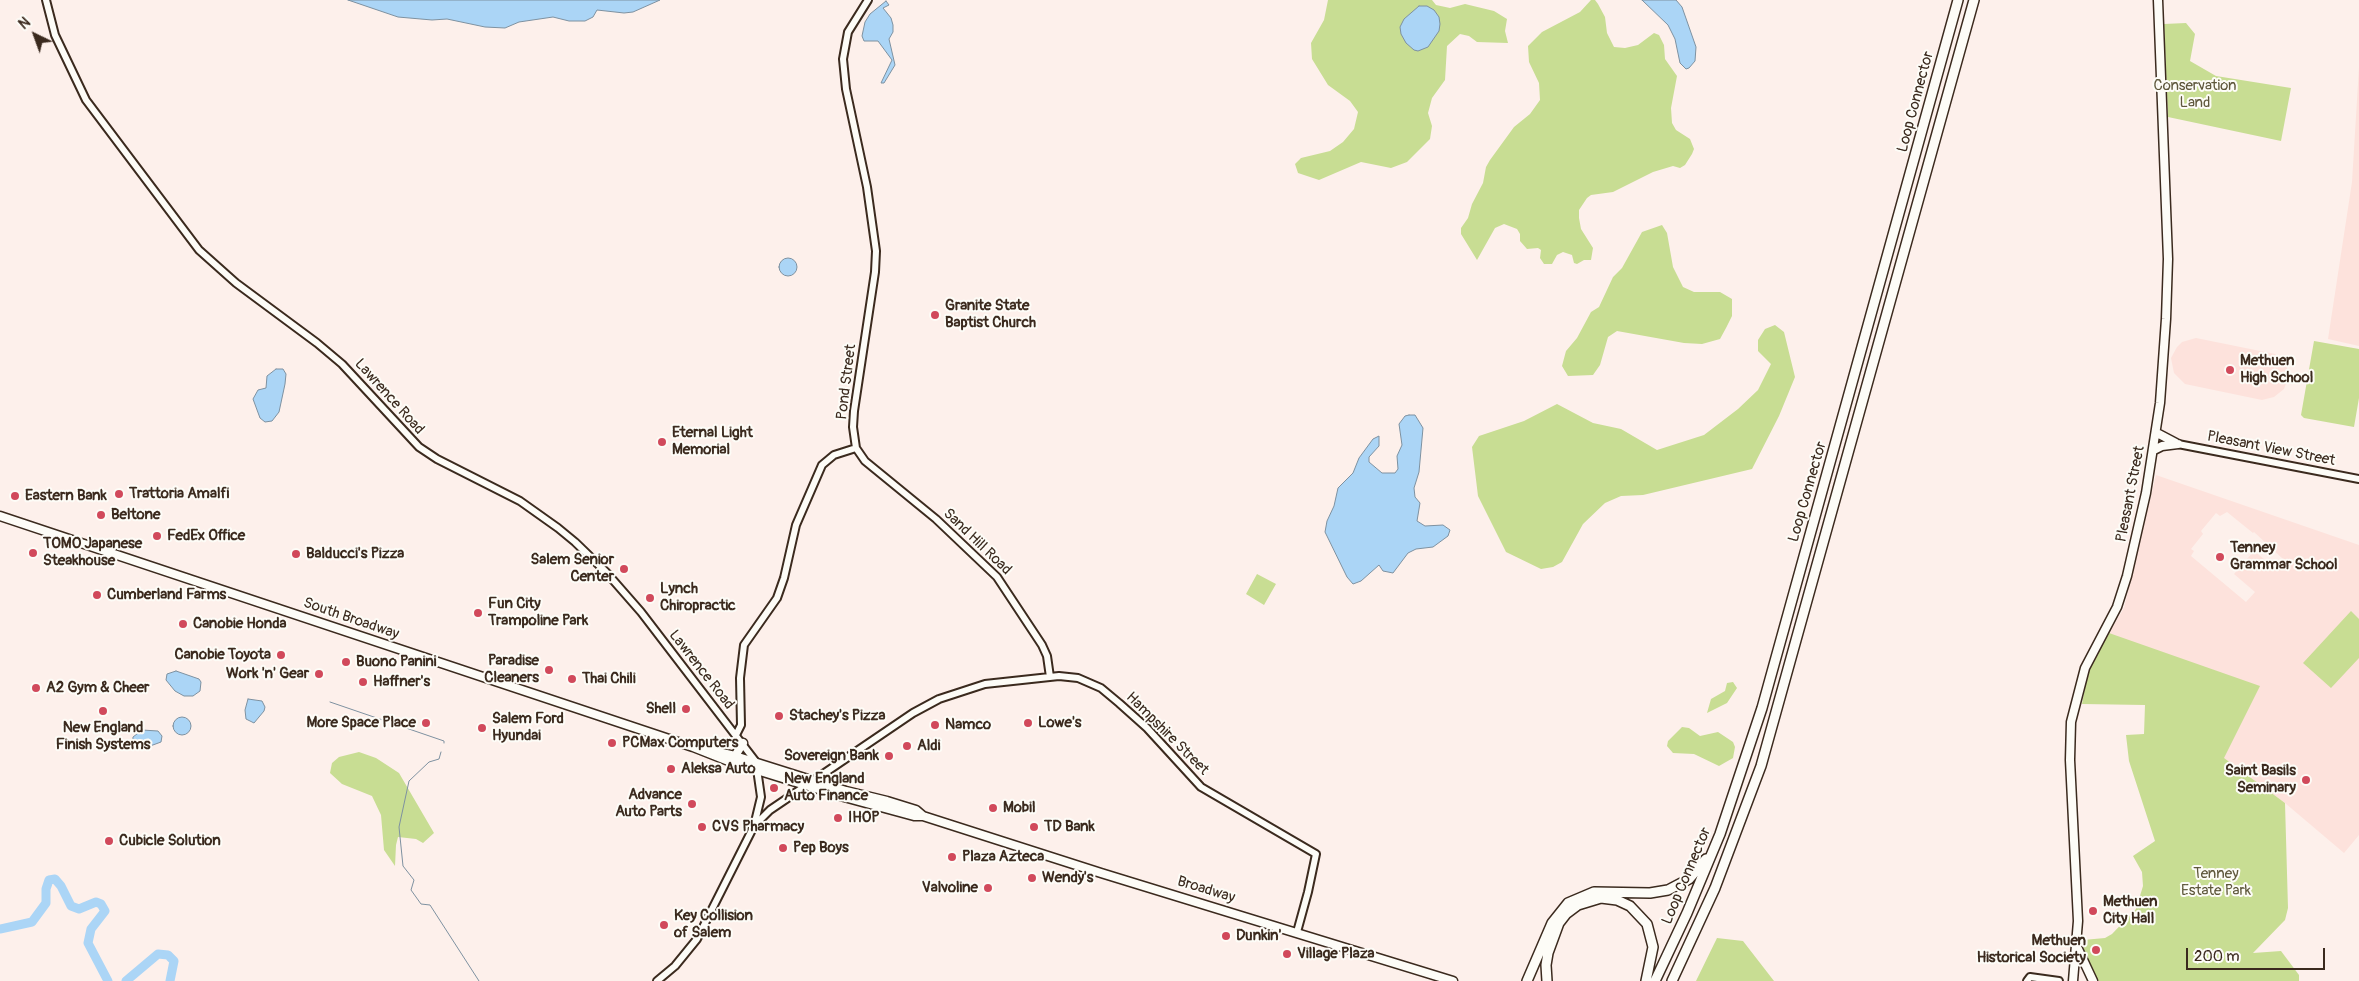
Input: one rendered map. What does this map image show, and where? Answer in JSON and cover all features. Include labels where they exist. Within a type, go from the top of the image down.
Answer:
[{"type":"highway","name":"Loop Connector","points":[[1655,981],[1687,913],[1731,804],[1762,708],[1958,0]]},
{"type":"highway","name":"Loop Connector","points":[[1672,981],[1714,888],[1760,766],[1974,0]]},
{"type":"highway","points":[[1526,981],[1556,916],[1574,899],[1598,892],[1656,893],[1673,888],[1689,879],[1706,859],[1731,804]]},
{"type":"highway","points":[[1547,981],[1546,965],[1548,953],[1559,923],[1566,914],[1578,905],[1601,898],[1617,900],[1630,906],[1647,924],[1653,947],[1646,981]]},
{"type":"highway","points":[[1518,981],[1535,960]]},
{"type":"main road","name":"Pleasant Street","points":[[2073,981],[2078,947],[2076,848],[2070,760],[2071,722],[2085,668],[2123,592],[2142,511],[2157,433],[2168,275],[2158,0]]},
{"type":"main road","points":[[2157,433],[2178,444]]},
{"type":"main road","points":[[2154,450],[2162,446],[2178,444]]},
{"type":"main road","name":"South Broadway","points":[[0,516],[693,747],[713,756],[757,766],[810,783],[897,804],[916,810],[923,816],[952,825]]},
{"type":"main road","points":[[735,756],[743,743]]},
{"type":"main road","name":"South Broadway","points":[[693,747],[701,746],[735,756],[757,766]]},
{"type":"main road","name":"Broadway","points":[[952,825],[1101,873],[1453,981]]},
{"type":"main road","points":[[2078,947],[2093,981]]},
{"type":"street","name":"Lawrence Road","points":[[46,0],[55,35],[86,100],[199,250],[236,283],[312,339],[342,364],[419,447],[437,460],[520,501],[575,542],[606,572],[641,612],[743,743],[757,766]]},
{"type":"street","name":"Pond Street","points":[[856,448],[853,428],[854,411],[875,272],[876,251],[867,187],[846,89],[843,59],[848,32],[868,0]]},
{"type":"street","name":"Pleasant View Street","points":[[2178,444],[2359,479]]},
{"type":"street","points":[[736,735],[741,725],[740,678],[744,645],[774,602],[781,588],[795,530],[822,465],[834,455],[856,448]]},
{"type":"street","name":"Sand Hill Road","points":[[856,448],[865,461],[936,519],[997,577],[1042,645],[1047,656],[1050,677]]},
{"type":"street","name":"Hampshire Street","points":[[754,826],[776,806],[912,713],[939,699],[985,684],[1050,677],[1078,678],[1101,688],[1146,728],[1201,787],[1316,854],[1297,932]]},
{"type":"street","points":[[657,981],[675,966],[697,939],[754,826],[761,797],[757,766]]},
{"type":"street","points":[[761,797],[766,804],[776,806]]},
{"type":"street","points":[[2029,979],[2059,981]]},
{"type":"shaded area","name":"Methuen High School","points":[[2359,67],[2359,346],[2328,339],[2352,182]]},
{"type":"shaded area","name":"Methuen High School","points":[[2196,338],[2275,354],[2287,367],[2288,378],[2284,389],[2274,397],[2262,400],[2185,384],[2174,373],[2171,358],[2182,342]]},
{"type":"shaded area","points":[[2156,475],[2359,545],[2359,835],[2344,853],[2285,803],[2222,757],[2109,633],[2124,608]],"holes":[[[2227,512],[2283,559],[2275,568],[2254,551],[2234,574],[2255,592],[2246,602],[2191,556],[2194,551],[2191,549],[2203,534],[2201,531],[2216,513],[2220,516]]]},
{"type":"green space","points":[[1328,0],[1432,0],[1436,5],[1450,8],[1465,4],[1494,11],[1507,19],[1505,31],[1508,43],[1477,42],[1469,36],[1460,34],[1447,46],[1445,80],[1432,98],[1428,113],[1432,126],[1430,139],[1407,162],[1391,168],[1361,162],[1319,180],[1298,173],[1295,164],[1301,158],[1330,151],[1343,142],[1354,129],[1358,112],[1350,101],[1328,85],[1312,59],[1311,43],[1324,20]]},
{"type":"green space","points":[[1591,0],[1595,0],[1605,17],[1607,33],[1614,47],[1625,48],[1638,45],[1654,33],[1659,35],[1664,45],[1665,59],[1677,76],[1671,108],[1672,123],[1676,130],[1690,139],[1694,149],[1692,154],[1685,165],[1680,168],[1673,166],[1653,172],[1613,192],[1591,195],[1587,198],[1579,210],[1579,218],[1581,229],[1593,248],[1591,260],[1584,260],[1577,264],[1574,263],[1572,255],[1563,252],[1557,255],[1552,264],[1544,264],[1540,258],[1541,250],[1538,248],[1527,249],[1520,241],[1520,234],[1517,229],[1504,224],[1495,228],[1477,260],[1461,234],[1461,228],[1468,218],[1472,204],[1483,183],[1486,167],[1490,160],[1514,127],[1530,114],[1540,100],[1539,83],[1529,62],[1528,46],[1542,32],[1580,12]]},
{"type":"green space","name":"Conservation Land","points":[[2186,23],[2195,34],[2190,61],[2216,76],[2291,88],[2281,141],[2168,117],[2164,24]]},
{"type":"green space","points":[[1662,225],[1667,233],[1673,267],[1683,287],[1694,292],[1720,292],[1732,299],[1732,316],[1720,339],[1702,344],[1684,343],[1617,331],[1608,337],[1600,365],[1593,375],[1568,376],[1562,366],[1566,351],[1577,338],[1591,312],[1599,307],[1613,277],[1622,268],[1642,232]]},
{"type":"green space","points":[[1775,325],[1784,332],[1795,377],[1779,416],[1752,469],[1643,495],[1621,496],[1605,503],[1583,524],[1562,562],[1553,567],[1541,569],[1506,552],[1478,496],[1472,447],[1479,436],[1524,421],[1557,404],[1593,423],[1621,429],[1657,450],[1704,435],[1738,409],[1758,390],[1771,364],[1758,351],[1758,340],[1765,329]]},
{"type":"green space","points":[[2314,341],[2359,349],[2359,398],[2354,427],[2304,418],[2301,415]]},
{"type":"green space","points":[[1257,574],[1276,584],[1264,605],[1246,594]]},
{"type":"green space","points":[[2351,611],[2359,619],[2359,658],[2331,688],[2303,663]]},
{"type":"green space","name":"Tenney Estate Park","points":[[2109,633],[2260,686],[2224,758],[2285,803],[2288,908],[2285,920],[2253,953],[2281,951],[2299,975],[2299,981],[2099,981],[2094,976],[2084,954],[2083,940],[2105,938],[2112,934],[2136,909],[2143,886],[2142,872],[2133,856],[2155,841],[2129,761],[2126,735],[2144,734],[2145,705],[2082,704],[2088,671]]},
{"type":"green space","points":[[1733,682],[1737,688],[1727,703],[1707,713],[1711,699],[1725,691],[1727,683]]},
{"type":"green space","points":[[1682,727],[1689,728],[1700,736],[1718,732],[1733,742],[1735,747],[1733,758],[1719,766],[1694,754],[1673,753],[1667,746],[1668,741]]},
{"type":"green space","points":[[359,752],[376,758],[399,773],[434,833],[423,843],[416,839],[398,837],[395,866],[384,850],[381,815],[372,796],[342,784],[330,773],[332,763],[339,757]]},
{"type":"green space","points":[[1717,938],[1743,941],[1774,981],[1696,981]]},
{"type":"water","points":[[348,0],[660,0],[633,12],[597,10],[593,17],[585,21],[569,21],[553,17],[519,22],[505,28],[485,27],[447,19],[432,20],[398,17]]},
{"type":"water","points":[[1642,0],[1676,0],[1682,7],[1696,47],[1695,61],[1689,68],[1686,69],[1680,63],[1675,39],[1668,25]]},
{"type":"water","points":[[886,1],[889,5],[883,8],[891,18],[893,25],[893,32],[889,39],[895,65],[884,83],[881,83],[892,60],[878,41],[864,41],[862,36],[865,22],[870,14]]},
{"type":"water","points":[[1419,6],[1427,6],[1434,10],[1439,17],[1440,24],[1439,31],[1428,47],[1418,51],[1406,43],[1401,34],[1400,27],[1404,19]]},
{"type":"water","points":[[788,258],[796,263],[797,267],[792,275],[788,276],[780,271],[779,267],[784,259]]},
{"type":"water","points":[[276,369],[283,369],[286,374],[285,384],[279,412],[272,421],[265,422],[260,418],[253,399],[258,390],[266,388],[267,376]]},
{"type":"water","points":[[1415,415],[1423,428],[1419,472],[1414,488],[1415,497],[1420,503],[1417,521],[1425,526],[1443,525],[1450,530],[1448,536],[1433,547],[1416,549],[1408,553],[1393,573],[1383,571],[1379,565],[1361,581],[1353,584],[1347,577],[1325,532],[1327,521],[1334,506],[1338,488],[1353,473],[1359,458],[1373,439],[1379,436],[1379,446],[1369,457],[1369,462],[1382,473],[1395,473],[1398,469],[1397,456],[1402,445],[1399,424],[1405,416]]},
{"type":"water","points":[[176,671],[199,679],[201,682],[200,691],[193,696],[184,696],[175,691],[166,680],[167,674]]},
{"type":"water","points":[[248,699],[262,701],[265,707],[254,723],[246,719],[245,710]]},
{"type":"water","points":[[182,717],[188,720],[191,726],[188,732],[182,735],[176,732],[173,726],[176,720]]},
{"type":"water","points":[[142,730],[158,731],[162,736],[161,742],[142,749],[132,747],[133,737]]},
{"type":"waterway","points":[[330,702],[444,741],[444,743]]},
{"type":"waterway","points":[[441,752],[439,759],[429,762],[409,781],[399,827],[403,866],[414,880],[411,890],[421,904],[430,905],[479,981]]},
{"type":"waterway","points":[[0,929],[32,922],[46,903],[46,889],[49,880],[55,879],[61,886],[71,906],[79,909],[96,902],[101,904],[105,911],[91,929],[88,943],[108,981]]},
{"type":"waterway","points":[[126,981],[158,954],[168,955],[174,961],[170,981]]},
{"type":"place","name":"Granite State Baptist Church","points":[[935,315]]},
{"type":"place","name":"Methuen High School","points":[[2230,370]]},
{"type":"place","name":"Eternal Light Memorial","points":[[662,442]]},
{"type":"place","name":"Trattoria Amalfi","points":[[119,494]]},
{"type":"place","name":"Eastern Bank","points":[[15,496]]},
{"type":"place","name":"Beltone","points":[[101,515]]},
{"type":"place","name":"FedEx Office","points":[[157,536]]},
{"type":"place","name":"TOMO Japanese Steakhouse","points":[[33,553]]},
{"type":"place","name":"Balducci's Pizza","points":[[296,554]]},
{"type":"place","name":"Tenney Grammar School","points":[[2220,557]]},
{"type":"place","name":"Salem Senior Center","points":[[624,569]]},
{"type":"place","name":"Cumberland Farms","points":[[97,595]]},
{"type":"place","name":"Lynch Chiropractic","points":[[650,598]]},
{"type":"place","name":"Fun City Trampoline Park","points":[[478,613]]},
{"type":"place","name":"Canobie Honda","points":[[183,624]]},
{"type":"place","name":"Canobie Toyota","points":[[281,655]]},
{"type":"place","name":"Buono Panini","points":[[346,662]]},
{"type":"place","name":"Paradise Cleaners","points":[[549,670]]},
{"type":"place","name":"Work 'n' Gear","points":[[319,674]]},
{"type":"place","name":"Thai Chili","points":[[572,679]]},
{"type":"place","name":"Haffner's","points":[[363,682]]},
{"type":"place","name":"A2 Gym & Cheer","points":[[36,688]]},
{"type":"place","name":"Shell","points":[[686,709]]},
{"type":"place","name":"New England Finish Systems","points":[[103,711]]},
{"type":"place","name":"Stachey's Pizza","points":[[779,716]]},
{"type":"place","name":"More Space Place","points":[[426,723]]},
{"type":"place","name":"Lowe's","points":[[1028,723]]},
{"type":"place","name":"Namco","points":[[935,725]]},
{"type":"place","name":"Salem Ford Hyundai","points":[[482,728]]},
{"type":"place","name":"PCMax Computers","points":[[612,743]]},
{"type":"place","name":"Aldi","points":[[907,746]]},
{"type":"place","name":"Sovereign Bank","points":[[889,756]]},
{"type":"place","name":"Aleksa Auto","points":[[671,769]]},
{"type":"place","name":"Saint Basils Seminary","points":[[2306,780]]},
{"type":"place","name":"New England Auto Finance","points":[[774,788]]},
{"type":"place","name":"Advance Auto Parts","points":[[692,804]]},
{"type":"place","name":"Mobil","points":[[993,808]]},
{"type":"place","name":"IHOP","points":[[838,818]]},
{"type":"place","name":"CVS Pharmacy","points":[[702,827]]},
{"type":"place","name":"TD Bank","points":[[1034,827]]},
{"type":"place","name":"Cubicle Solution","points":[[109,841]]},
{"type":"place","name":"Pep Boys","points":[[783,848]]},
{"type":"place","name":"Plaza Azteca","points":[[952,857]]},
{"type":"place","name":"Wendy's","points":[[1032,878]]},
{"type":"place","name":"Valvoline","points":[[988,888]]},
{"type":"place","name":"Methuen City Hall","points":[[2093,911]]},
{"type":"place","name":"Key Collision of Salem","points":[[664,925]]},
{"type":"place","name":"Dunkin'","points":[[1226,936]]},
{"type":"place","name":"Methuen Historical Society","points":[[2096,950]]},
{"type":"place","name":"Village Plaza","points":[[1287,954]]}]
